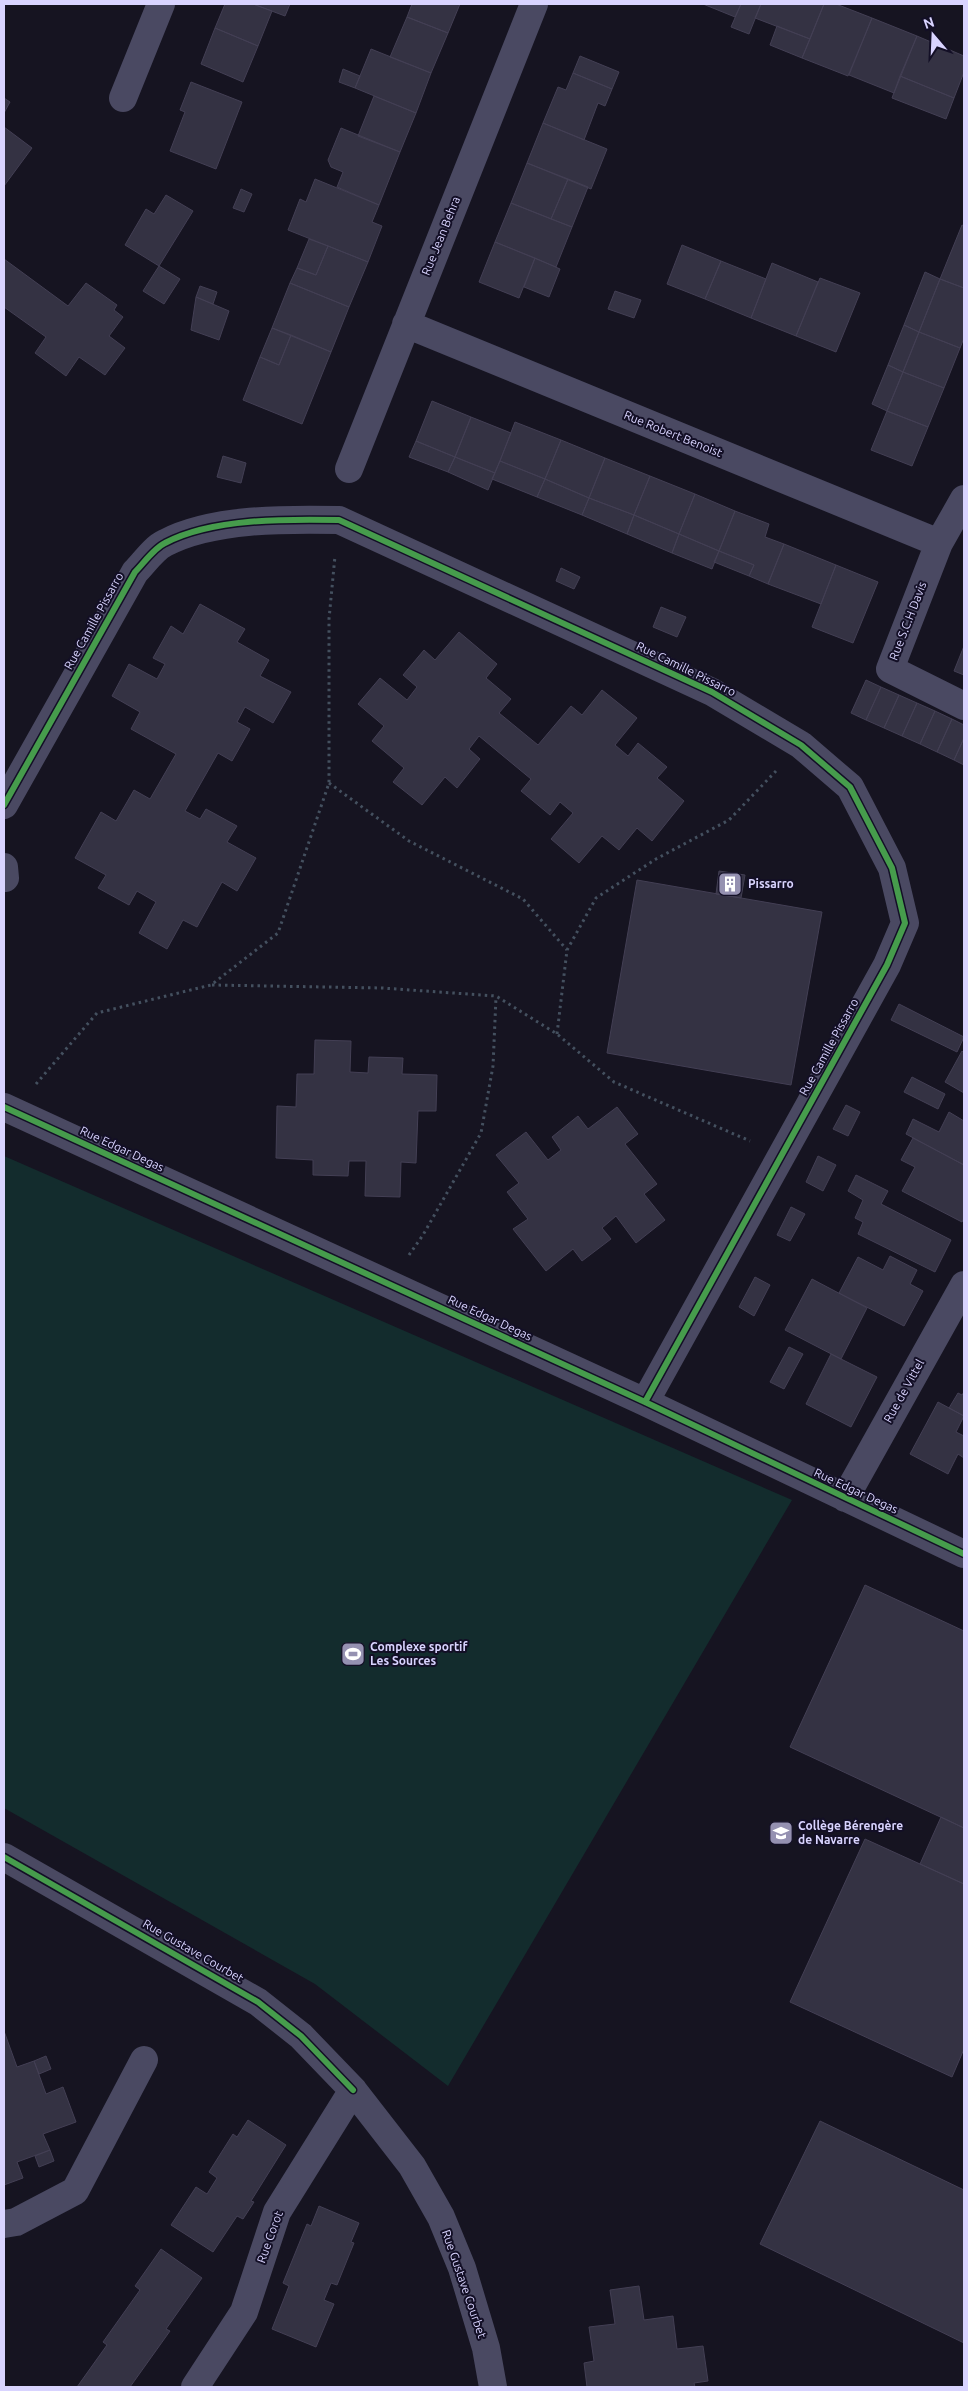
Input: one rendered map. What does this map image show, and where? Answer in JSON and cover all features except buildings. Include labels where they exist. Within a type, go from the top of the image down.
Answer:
[{"type":"street","points":[[123,98],[161,4]]},
{"type":"street","name":"Rue Jean Behra","points":[[349,469],[534,4]]},
{"type":"street","name":"Rue Robert Benoist","points":[[406,324],[939,543]]},
{"type":"street","name":"Rue S.C.H Davis","points":[[964,499],[939,543],[890,669],[964,706]]},
{"type":"street","name":"Rue Camille Pissarro","points":[[4,805],[135,572],[164,543],[207,527],[300,519],[339,520],[712,692],[801,745],[850,787],[892,868],[905,923],[887,965],[645,1402]]},
{"type":"street","name":"Rue Edgar Degas","points":[[8,1109],[645,1402],[964,1554]]},
{"type":"street","name":"Rue de Vittel","points":[[845,1498],[964,1285]]},
{"type":"street","name":"Rue Gustave Courbet","points":[[4,1857],[258,2002],[301,2036],[352,2090],[412,2166],[441,2217],[462,2268],[486,2348],[493,2387]]},
{"type":"street","points":[[4,2224],[16,2222],[75,2191],[144,2060]]},
{"type":"street","name":"Rue Corot","points":[[195,2387],[244,2312],[277,2212],[352,2090]]},
{"type":"path","points":[[211,985],[278,933],[328,783],[328,619],[339,520]]},
{"type":"path","points":[[557,1034],[567,950],[596,898],[656,859],[729,820],[801,745]]},
{"type":"path","points":[[328,783],[409,841],[523,899],[567,950]]},
{"type":"path","points":[[8,1109],[97,1013],[211,985],[382,988],[496,996],[557,1034],[614,1082],[782,1155]]},
{"type":"path","points":[[389,1284],[424,1234],[481,1133],[493,1066],[496,996]]},
{"type":"green space","name":"Complexe sportif Les Sources","points":[[4,1156],[792,1500],[448,2086],[315,1984],[4,1808]]},
{"type":"cycle path","points":[[4,805],[135,572],[153,552],[165,543],[205,529],[227,524],[273,520],[339,520],[712,692],[801,745],[850,787],[892,868],[905,923],[887,965],[645,1402]]},
{"type":"cycle path","points":[[4,1107],[645,1402],[964,1554]]},
{"type":"cycle path","points":[[4,1857],[258,2002],[301,2036],[353,2090]]},
{"type":"place","name":"Pissarro","points":[[730,884]]},
{"type":"place","name":"Complexe sportif Les Sources","points":[[353,1654]]},
{"type":"place","name":"Collège Bérengère de Navarre","points":[[781,1833]]}]
